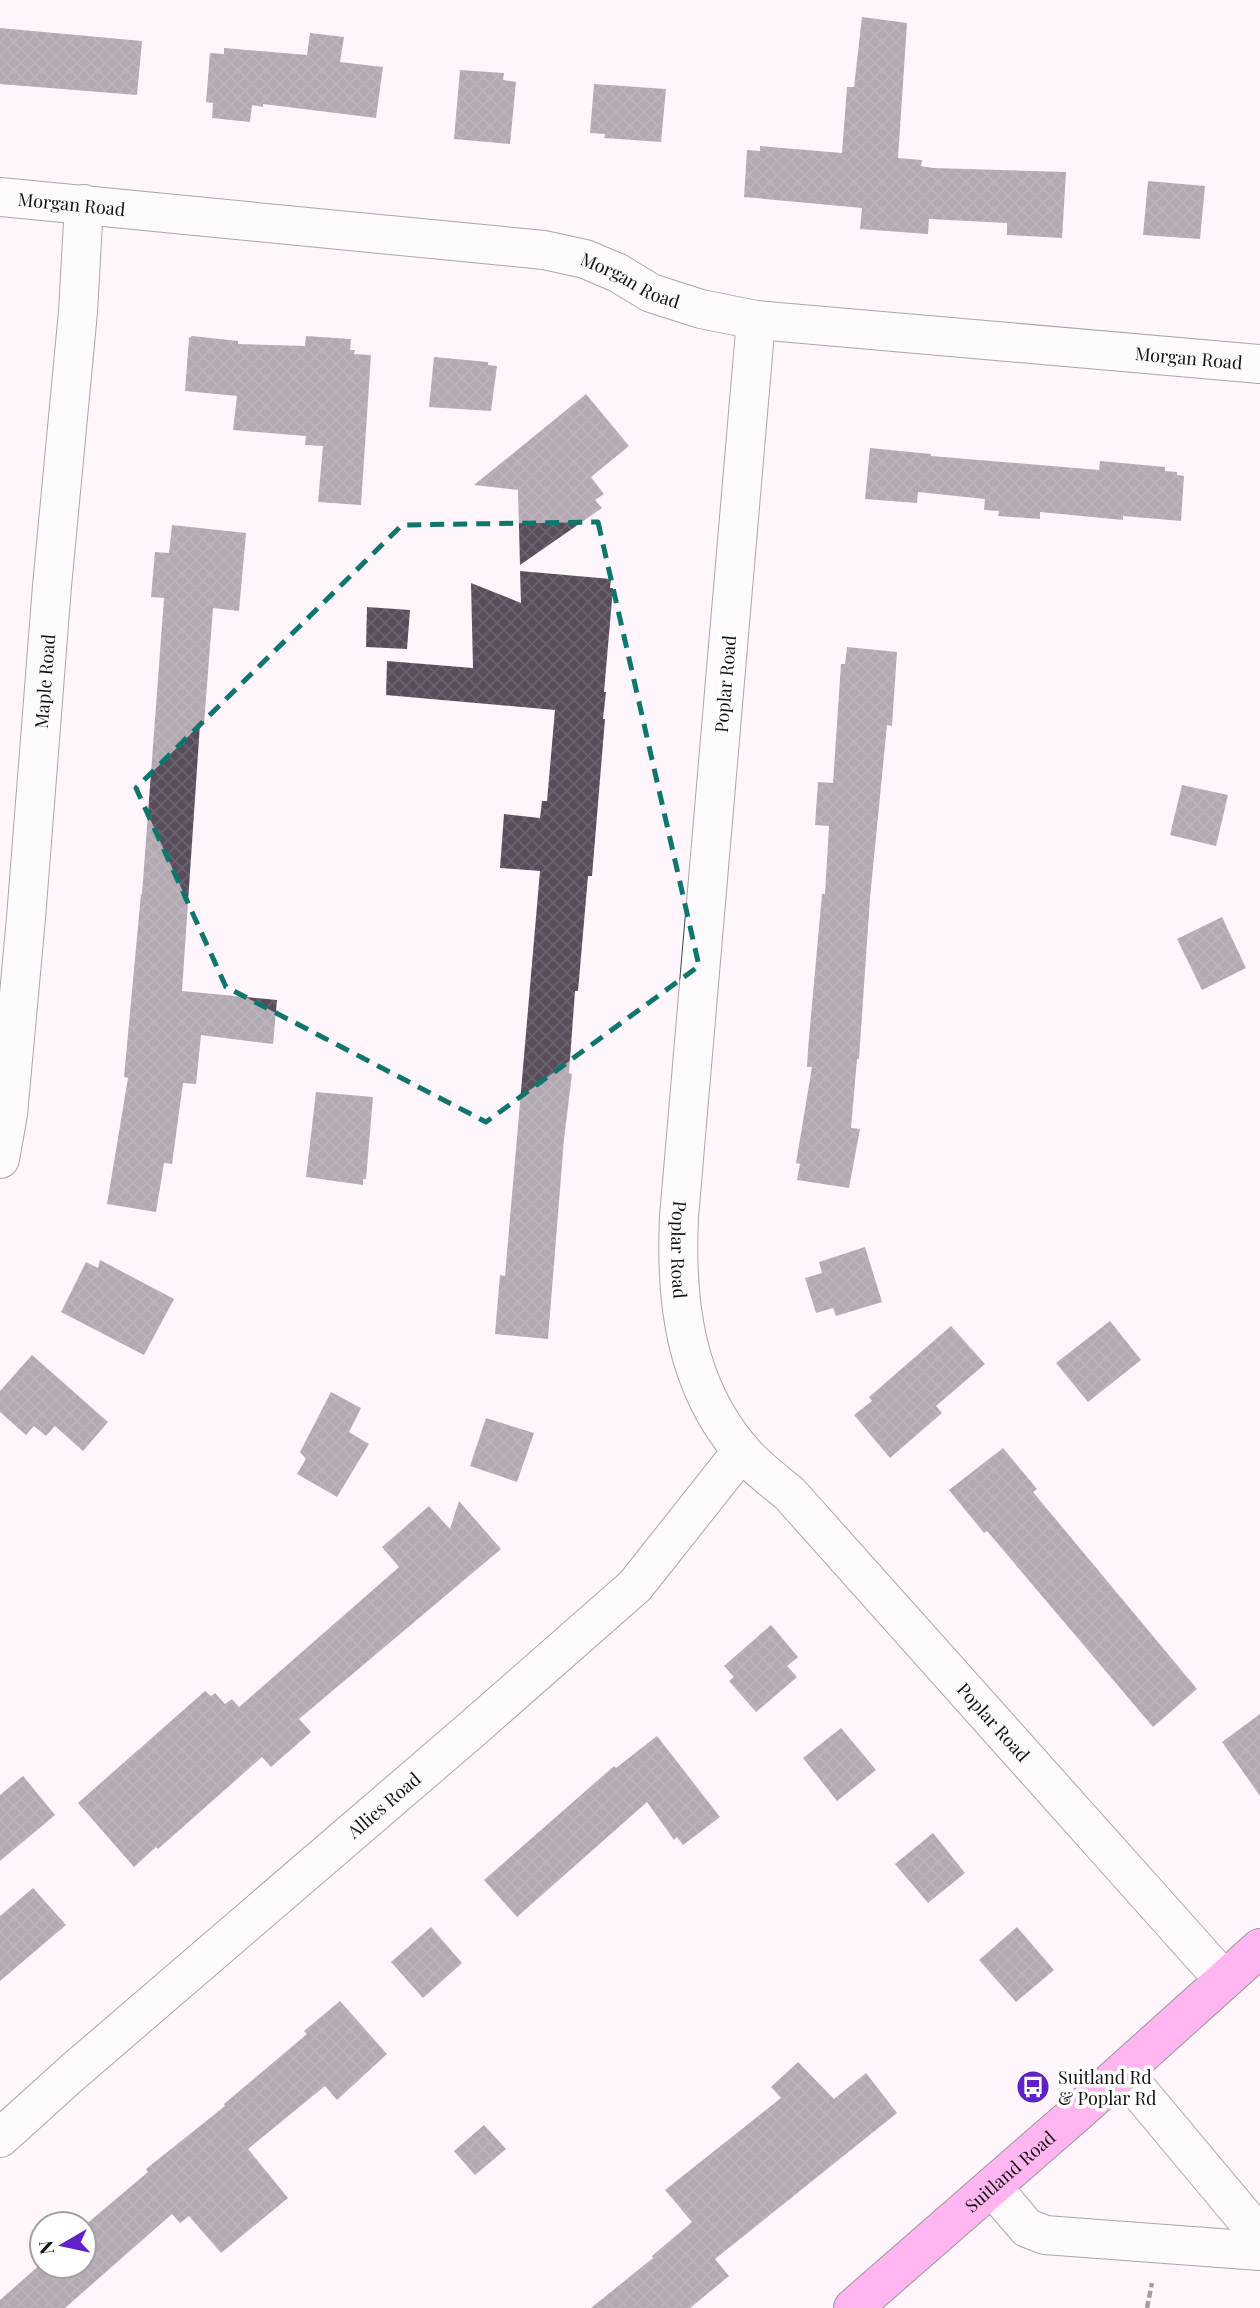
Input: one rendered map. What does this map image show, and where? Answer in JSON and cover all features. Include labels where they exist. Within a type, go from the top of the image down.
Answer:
[{"type":"main road","name":"Suitland Road","points":[[853,2308],[1123,2072],[1260,1948]]},
{"type":"street","name":"Morgan Road","points":[[0,197],[544,250],[585,259],[618,273],[651,293],[701,309],[756,320],[1260,364]]},
{"type":"street","name":"Maple Road","points":[[0,1159],[8,1114],[26,918],[52,586],[78,312],[84,204]]},
{"type":"street","name":"Poplar Road","points":[[756,320],[687,1112],[677,1263],[679,1303],[686,1341],[706,1400],[742,1451],[798,1503],[1224,1980]]},
{"type":"street","name":"Allies Road","points":[[0,2138],[635,1586],[742,1451]]},
{"type":"street","points":[[1123,2072],[1260,2236]]},
{"type":"street","points":[[992,2187],[1027,2228],[1045,2235],[1260,2251]]},
{"type":"highlighted area","points":[[598,522],[699,966],[486,1122],[226,987],[136,788],[402,525]]},
{"type":"building","points":[[862,17],[907,23],[898,158],[922,160],[921,166],[933,168],[1066,172],[1062,238],[1007,235],[1007,223],[929,219],[928,234],[860,229],[862,208],[744,197],[747,150],[760,151],[760,146],[842,153],[847,87],[854,87]]},
{"type":"building","points":[[0,28],[142,41],[137,95],[0,84]]},
{"type":"building","points":[[310,33],[344,37],[340,62],[383,67],[376,118],[263,104],[263,107],[252,105],[250,122],[212,118],[213,103],[206,102],[210,53],[224,54],[224,48],[307,55]]},
{"type":"building","points":[[460,70],[504,73],[503,80],[516,82],[510,144],[454,139]]},
{"type":"building","points":[[594,84],[666,89],[661,142],[604,138],[605,134],[590,133]]},
{"type":"building","points":[[1148,181],[1205,186],[1200,239],[1143,235]]},
{"type":"building","points":[[192,336],[238,341],[238,344],[305,346],[306,336],[351,339],[350,350],[355,350],[354,354],[371,355],[361,505],[318,502],[323,446],[305,445],[306,436],[233,430],[237,396],[185,391],[189,338]]},
{"type":"building","points":[[434,357],[488,362],[488,365],[497,366],[491,411],[429,407]]},
{"type":"building","points":[[586,394],[629,446],[591,477],[604,494],[595,500],[602,508],[520,565],[518,490],[474,485]]},
{"type":"building","points":[[870,448],[931,456],[1099,470],[1100,461],[1165,467],[1165,471],[1184,476],[1181,521],[1123,516],[1123,520],[1040,512],[1040,519],[998,516],[999,511],[984,510],[985,499],[918,492],[917,503],[865,499]]},
{"type":"building","points":[[172,525],[246,533],[239,611],[213,608],[204,724],[200,724],[182,991],[277,1000],[273,1044],[201,1035],[196,1084],[183,1083],[172,1164],[164,1163],[156,1212],[107,1204],[128,1078],[124,1077],[142,894],[164,598],[151,597],[155,552],[169,553]]},
{"type":"building","points":[[520,571],[611,579],[610,588],[613,588],[592,876],[588,876],[578,991],[575,991],[569,1073],[572,1074],[564,1139],[548,1339],[495,1334],[500,1275],[505,1276],[540,871],[500,868],[504,814],[540,818],[542,801],[547,801],[555,710],[386,695],[387,661],[473,668],[471,583],[521,603]]},
{"type":"building","points":[[367,607],[410,610],[407,649],[366,647]]},
{"type":"building","points":[[847,647],[897,652],[892,726],[887,725],[870,898],[859,1059],[851,1128],[860,1129],[849,1188],[797,1180],[800,1164],[796,1163],[812,1067],[807,1067],[808,1049],[822,894],[825,894],[829,826],[815,825],[818,782],[833,783],[841,664],[845,664]]},
{"type":"building","points":[[1182,785],[1228,795],[1216,846],[1170,835]]},
{"type":"building","points":[[1222,917],[1246,968],[1202,990],[1177,939]]},
{"type":"building","points":[[316,1092],[373,1097],[366,1179],[363,1179],[363,1185],[306,1177]]},
{"type":"building","points":[[865,1247],[882,1302],[836,1316],[833,1308],[816,1313],[805,1278],[822,1273],[819,1262]]},
{"type":"building","points":[[100,1260],[174,1299],[144,1355],[61,1312],[86,1262],[98,1268]]},
{"type":"building","points":[[1110,1321],[1141,1360],[1088,1402],[1056,1363]]},
{"type":"building","points":[[951,1326],[985,1364],[936,1406],[942,1413],[890,1458],[854,1415],[872,1401],[869,1397]]},
{"type":"building","points":[[32,1355],[108,1422],[83,1451],[55,1426],[46,1436],[34,1426],[26,1435],[0,1412],[0,1391]]},
{"type":"building","points":[[331,1392],[361,1408],[349,1432],[369,1444],[337,1497],[297,1474],[306,1459],[300,1452]]},
{"type":"building","points":[[486,1418],[534,1433],[517,1482],[470,1466]]},
{"type":"building","points":[[1003,1448],[1037,1489],[1033,1492],[1197,1689],[1153,1727],[949,1490]]},
{"type":"building","points":[[459,1501],[501,1549],[299,1719],[311,1732],[271,1767],[262,1757],[134,1867],[78,1803],[205,1691],[211,1696],[215,1693],[225,1704],[232,1699],[239,1707],[399,1567],[382,1547],[429,1506],[450,1529]]},
{"type":"building","points":[[771,1625],[798,1657],[787,1666],[797,1677],[756,1712],[729,1681],[734,1677],[724,1666]]},
{"type":"building","points":[[1260,1714],[1260,1796],[1222,1742]]},
{"type":"building","points":[[841,1728],[876,1770],[837,1801],[803,1758]]},
{"type":"building","points":[[657,1736],[720,1817],[683,1845],[677,1837],[674,1840],[647,1802],[517,1917],[484,1880],[614,1766],[616,1768]]},
{"type":"building","points":[[23,1776],[55,1815],[0,1861],[0,1795]]},
{"type":"building","points":[[933,1833],[965,1873],[928,1903],[895,1864]]},
{"type":"building","points":[[33,1888],[66,1925],[0,1981],[0,1916]]},
{"type":"building","points":[[431,1927],[462,1963],[423,1998],[391,1962]]},
{"type":"building","points":[[1017,1927],[1054,1970],[1016,2002],[979,1960]]},
{"type":"building","points":[[340,2001],[387,2054],[337,2100],[325,2086],[248,2149],[288,2198],[221,2253],[189,2216],[180,2223],[172,2214],[98,2279],[98,2214],[148,2172],[146,2169],[225,2106],[224,2104],[307,2034],[304,2031]]},
{"type":"building","points":[[798,2062],[834,2099],[866,2073],[897,2113],[715,2259],[729,2276],[690,2308],[591,2308],[653,2258],[652,2256],[692,2222],[665,2190],[781,2098],[771,2087]]},
{"type":"building","points":[[484,2125],[506,2149],[475,2175],[454,2151]]},
{"type":"building","points":[[28,2275],[28,2280],[97,2280],[65,2308],[0,2308],[0,2300]]},
{"type":"place","name":"Suitland Rd & Poplar Rd","points":[[1033,2087]]}]
